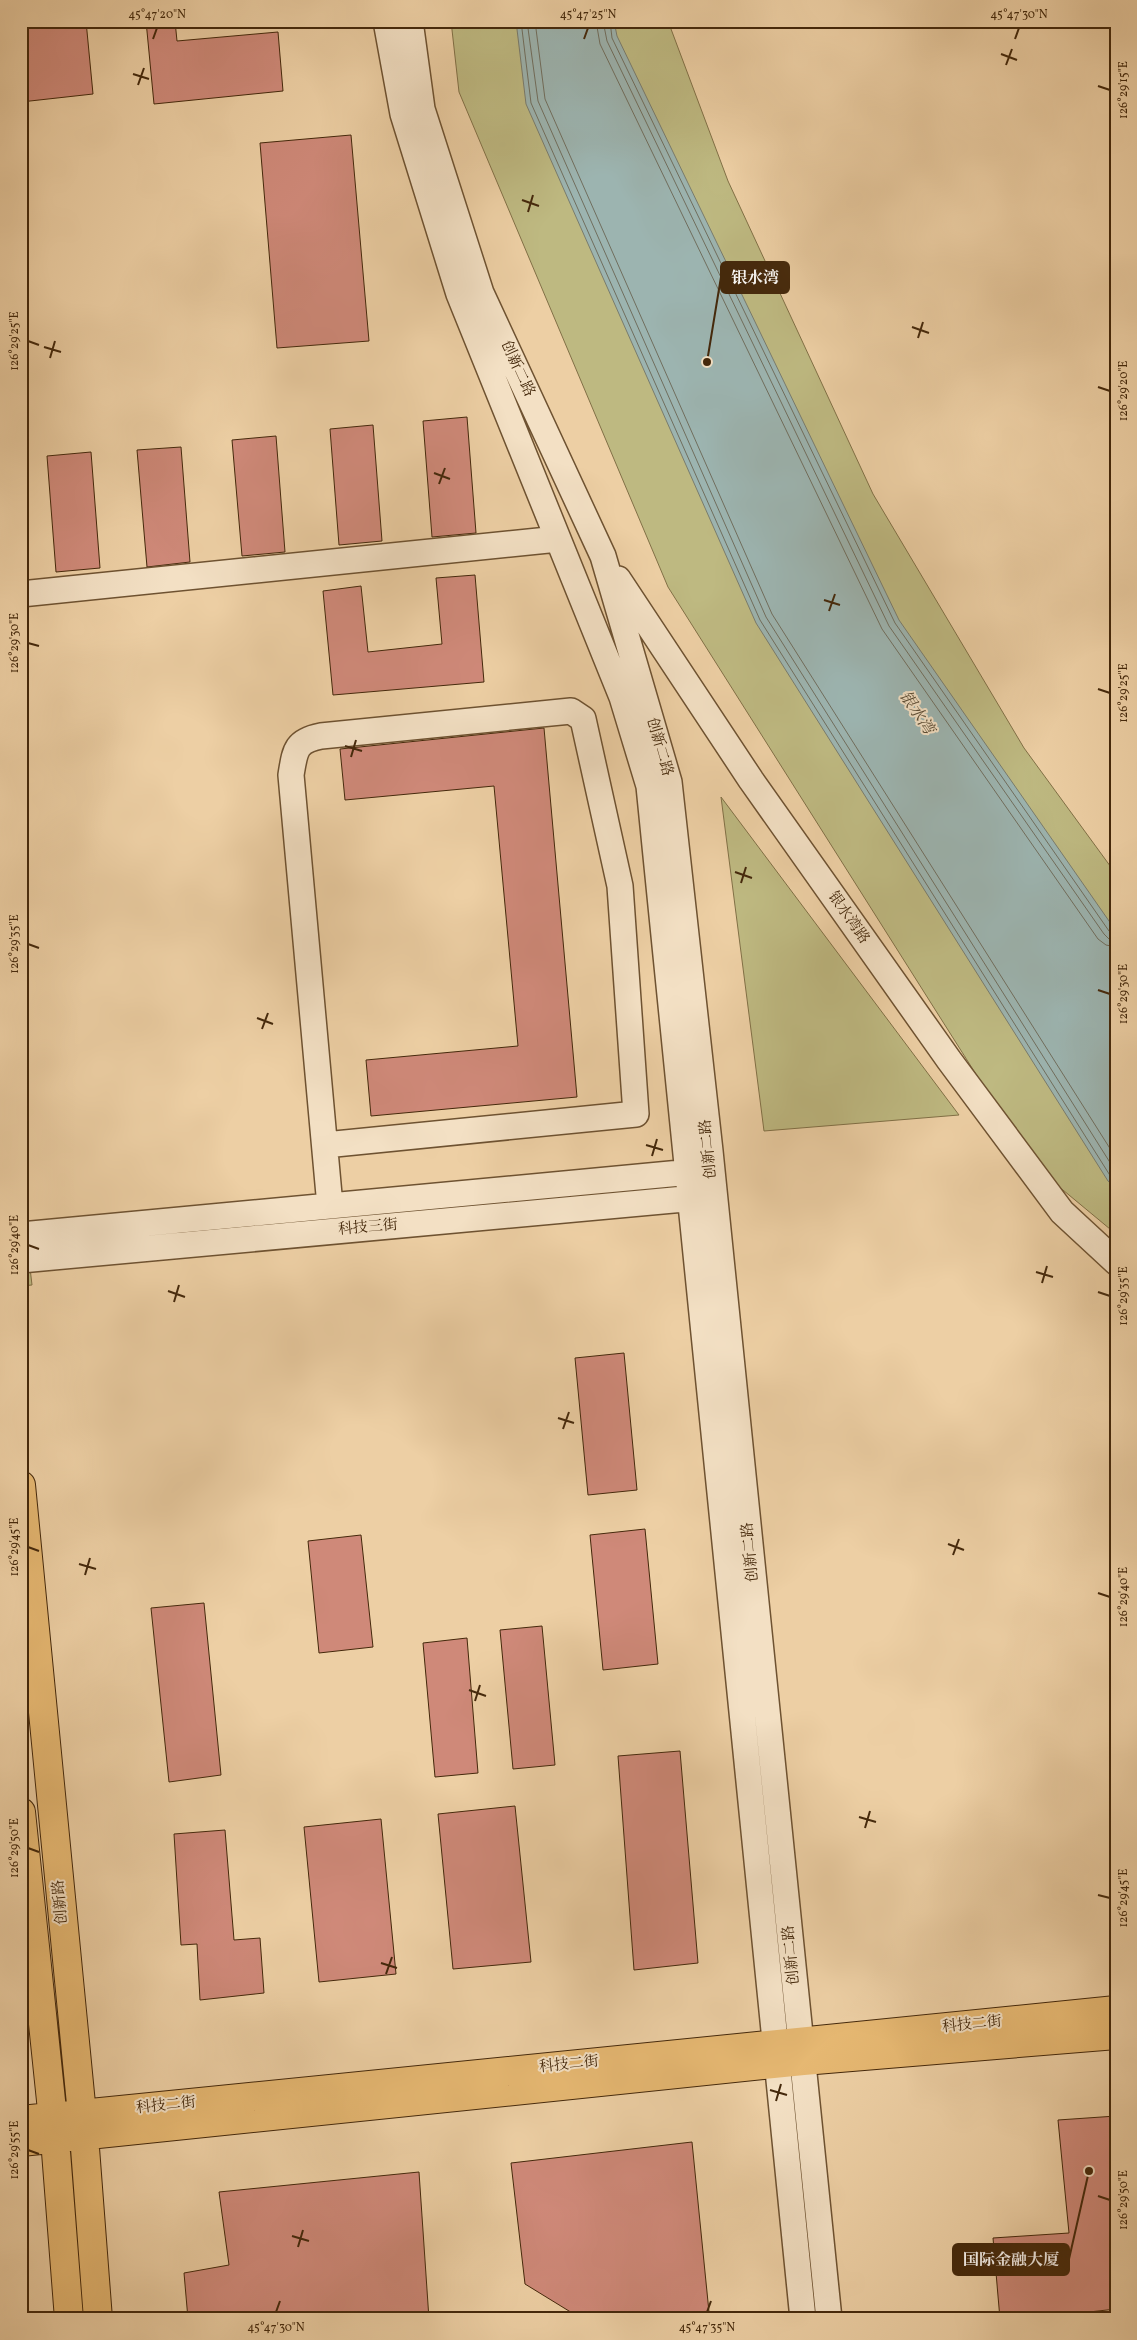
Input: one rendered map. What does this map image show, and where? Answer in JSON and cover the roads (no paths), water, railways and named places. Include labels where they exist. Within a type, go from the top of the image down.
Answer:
[{"type":"main road","name":"创新路","points":[[21,1485],[83,2125],[98,2319]]},
{"type":"main road","name":"创新路","points":[[21,1812],[54,2128],[69,2319]]},
{"type":"main road","name":"科技二街","points":[[21,2142],[54,2128],[789,2053],[1116,2010]]},
{"type":"main road","name":"科技二街","points":[[789,2053],[1116,2035]]},
{"type":"main road","name":"科技二街","points":[[21,2120],[54,2128]]},
{"type":"street","name":"创新二路","points":[[386,21],[403,114],[459,294],[622,697],[649,786],[686,1172],[789,2053],[829,2319]]},
{"type":"street","name":"创新二路","points":[[410,21],[422,109],[481,293],[603,556],[669,782],[712,1170],[789,2053],[803,2319]]},
{"type":"street","points":[[21,594],[558,539]]},
{"type":"street","name":"银水湾路","points":[[603,556],[751,780],[949,1060],[1062,1212],[1116,1262]]},
{"type":"street","points":[[325,1145],[636,1114],[620,886],[583,719],[571,711],[321,736],[309,738],[299,744],[294,754],[291,774],[330,1206]]},
{"type":"street","points":[[620,886],[658,882]]},
{"type":"street","name":"科技三街","points":[[21,1235],[712,1170]]},
{"type":"street","name":"科技三街","points":[[21,1260],[714,1196]]},
{"type":"water","name":"银水湾","points":[[516,21],[614,21],[617,36],[899,620],[1116,931],[1116,1187],[1108,1181],[756,623],[526,104]]},
{"type":"place","name":"银水湾","points":[[707,362]]},
{"type":"place","name":"国际金融大厦","points":[[1089,2171]]}]
